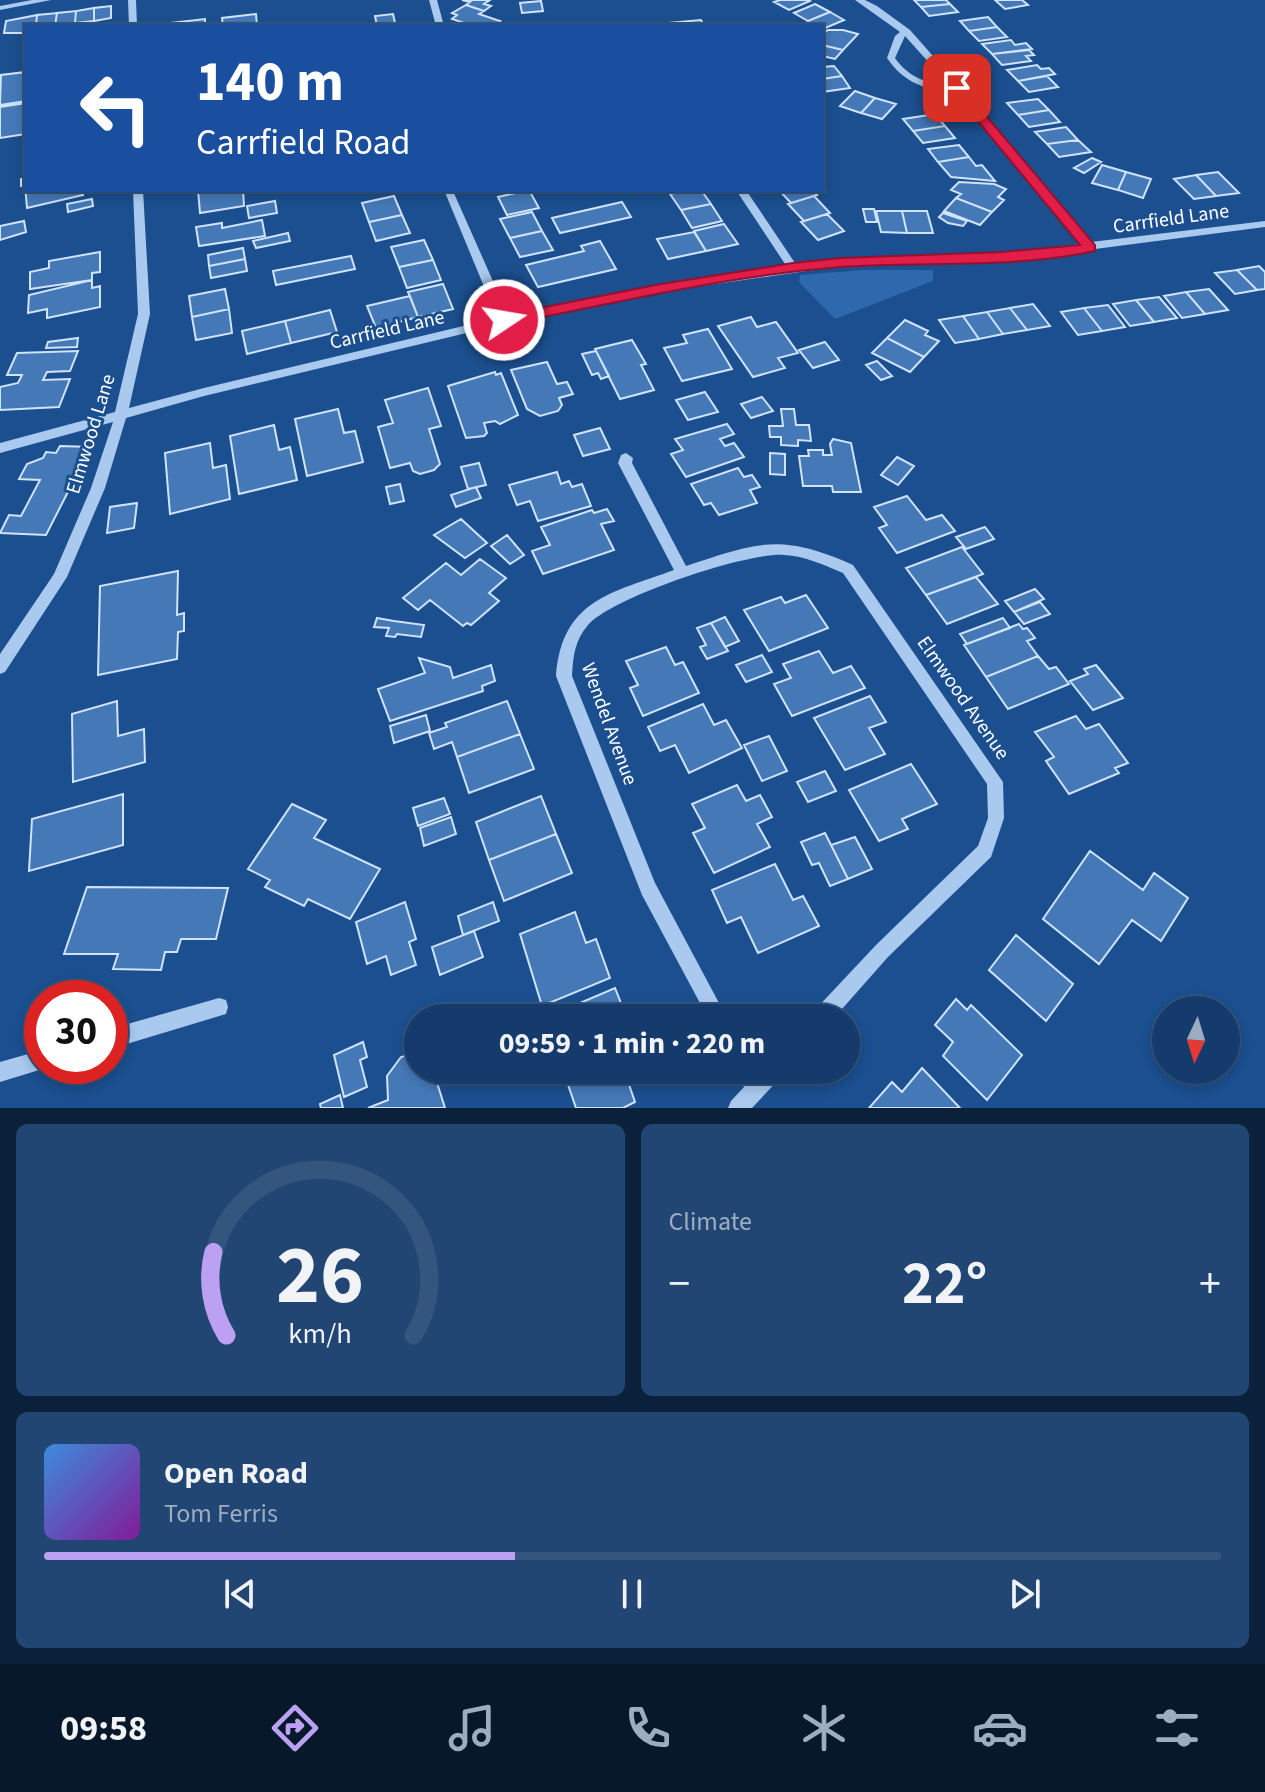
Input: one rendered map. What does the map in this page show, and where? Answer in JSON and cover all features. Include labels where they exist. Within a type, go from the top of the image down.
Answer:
[{"type":"street","points":[[0,8],[47,0]]},
{"type":"street","points":[[132,0],[133,24]]},
{"type":"street","points":[[433,0],[439,24]]},
{"type":"street","points":[[859,0],[879,9],[907,32],[1090,248]]},
{"type":"street","points":[[907,32],[899,36],[891,58],[897,69],[912,80],[957,88]]},
{"type":"street","name":"Elmwood Lane","points":[[0,667],[60,577],[98,488],[121,415],[144,314],[138,192]]},
{"type":"street","points":[[448,192],[504,320]]},
{"type":"street","points":[[742,192],[793,268]]},
{"type":"street","name":"Carrfield Lane","points":[[0,448],[204,392],[504,320],[661,288],[793,268],[841,263],[1002,257],[1265,224]]},
{"type":"street","points":[[626,458],[625,463],[683,573]]},
{"type":"street","name":"Elmwood Avenue","points":[[683,573],[755,549],[782,547],[819,555],[848,569],[995,782],[996,818],[985,851],[882,951],[834,1004]]},
{"type":"street","name":"Wendel Avenue","points":[[683,573],[594,608],[575,628],[563,653],[564,676],[648,889],[710,1004]]},
{"type":"street","points":[[128,1034],[219,1007]]},
{"type":"street","points":[[0,1072],[24,1065]]},
{"type":"street","points":[[753,1084],[756,1089]]},
{"type":"street","points":[[738,1108],[761,1084]]},
{"type":"shaded area","points":[[863,270],[933,270],[933,281],[835,319],[799,282],[800,275]]},
{"type":"building","points":[[462,0],[490,0],[484,4],[491,6],[484,11],[466,5],[470,2]]},
{"type":"building","points":[[914,0],[946,0],[950,4],[921,7]]},
{"type":"building","points":[[995,0],[1022,0],[1028,5],[1005,9]]},
{"type":"building","points":[[541,1],[543,11],[522,13],[520,3]]},
{"type":"building","points":[[810,1],[789,10],[774,2]]},
{"type":"building","points":[[815,4],[830,12],[808,21],[794,13]]},
{"type":"building","points":[[950,4],[958,12],[929,16],[921,7]]},
{"type":"building","points":[[466,5],[484,11],[479,14],[500,21],[495,24],[467,24],[452,19],[457,15],[452,13]]},
{"type":"building","points":[[111,6],[111,18],[94,21],[94,8]]},
{"type":"building","points":[[94,8],[94,21],[75,23],[76,11]]},
{"type":"building","points":[[76,11],[75,23],[55,24],[57,13]]},
{"type":"building","points":[[830,12],[844,20],[824,29],[824,24],[808,21]]},
{"type":"building","points":[[57,13],[55,24],[36,24],[37,15]]},
{"type":"building","points":[[256,14],[257,24],[223,24],[222,18]]},
{"type":"building","points":[[393,14],[395,23],[377,24],[375,16]]},
{"type":"building","points":[[37,15],[36,24],[24,24],[24,33],[4,33],[6,21]]},
{"type":"building","points":[[988,17],[997,27],[969,31],[960,21]]},
{"type":"building","points":[[205,19],[205,24],[171,23]]},
{"type":"building","points":[[701,20],[703,24],[668,24]]},
{"type":"building","points":[[997,27],[1007,37],[979,41],[969,31]]},
{"type":"building","points":[[843,30],[858,34],[843,50],[824,45],[824,33]]},
{"type":"building","points":[[1011,40],[1015,45],[1026,43],[1032,49],[992,54],[982,44]]},
{"type":"building","points":[[824,45],[843,50],[835,59],[824,56]]},
{"type":"building","points":[[1029,50],[1034,55],[1026,56],[1031,61],[1002,65],[992,54]]},
{"type":"building","points":[[1037,65],[1041,69],[1049,68],[1055,74],[1018,81],[1007,70]]},
{"type":"building","points":[[834,66],[842,76],[824,79],[824,67]]},
{"type":"building","points":[[24,72],[24,101],[0,105],[1,75]]},
{"type":"building","points":[[842,76],[850,88],[824,92],[824,79]]},
{"type":"building","points":[[1047,76],[1058,87],[1029,92],[1018,81]]},
{"type":"building","points":[[855,91],[875,98],[861,113],[840,106]]},
{"type":"building","points":[[875,98],[896,104],[882,119],[861,113]]},
{"type":"building","points":[[1038,99],[1049,110],[1018,115],[1007,103]]},
{"type":"building","points":[[24,103],[24,134],[0,138],[0,107]]},
{"type":"building","points":[[1049,110],[1060,122],[1029,127],[1018,115]]},
{"type":"building","points":[[935,114],[945,126],[913,131],[903,119]]},
{"type":"building","points":[[945,126],[955,138],[923,143],[913,131]]},
{"type":"building","points":[[1066,127],[1078,140],[1047,144],[1035,132]]},
{"type":"building","points":[[1078,140],[1091,152],[1059,157],[1047,144]]},
{"type":"building","points":[[959,145],[969,157],[938,162],[928,149]]},
{"type":"building","points":[[969,157],[976,166],[982,165],[995,181],[951,177],[938,162]]},
{"type":"building","points":[[1092,158],[1101,162],[1084,173],[1074,168]]},
{"type":"building","points":[[1102,165],[1126,172],[1118,190],[1092,183]]},
{"type":"building","points":[[1126,172],[1151,179],[1143,198],[1118,190]]},
{"type":"building","points":[[1218,172],[1239,193],[1216,196],[1196,175]]},
{"type":"building","points":[[1196,175],[1216,196],[1194,199],[1174,179]]},
{"type":"building","points":[[959,182],[994,184],[1006,189],[998,197],[1004,200],[992,212],[956,198],[961,194],[951,190]]},
{"type":"building","points":[[26,192],[82,192],[83,195],[27,208]]},
{"type":"building","points":[[198,192],[243,192],[244,206],[200,213]]},
{"type":"building","points":[[530,192],[539,208],[507,215],[498,197]]},
{"type":"building","points":[[702,192],[711,204],[681,210],[670,194]]},
{"type":"building","points":[[781,192],[814,192],[817,195],[791,203]]},
{"type":"building","points":[[394,196],[402,215],[369,222],[362,203]]},
{"type":"building","points":[[814,196],[830,213],[804,221],[788,204]]},
{"type":"building","points":[[956,198],[992,212],[980,225],[944,211]]},
{"type":"building","points":[[92,199],[93,206],[68,212],[67,204]]},
{"type":"building","points":[[275,201],[277,213],[249,218],[247,206]]},
{"type":"building","points":[[622,202],[631,217],[560,233],[552,218]]},
{"type":"building","points":[[711,204],[722,221],[692,228],[681,210]]},
{"type":"building","points":[[863,209],[874,209],[877,222],[866,222]]},
{"type":"building","points":[[876,211],[902,211],[907,233],[881,232]]},
{"type":"building","points":[[902,211],[927,211],[933,233],[907,233]]},
{"type":"building","points":[[532,212],[542,231],[510,238],[500,219]]},
{"type":"building","points":[[943,213],[967,221],[963,226],[948,223],[939,217]]},
{"type":"building","points":[[827,214],[844,231],[818,240],[801,222]]},
{"type":"building","points":[[402,215],[410,233],[376,241],[369,222]]},
{"type":"building","points":[[262,220],[265,236],[199,246],[196,227],[222,223],[222,228]]},
{"type":"building","points":[[24,221],[26,232],[0,240],[0,226]]},
{"type":"building","points":[[724,224],[738,244],[706,251],[694,231]]},
{"type":"building","points":[[542,231],[553,250],[520,257],[510,238]]},
{"type":"building","points":[[694,232],[706,251],[668,259],[657,239]]},
{"type":"building","points":[[288,233],[290,241],[256,248],[253,241]]},
{"type":"building","points":[[424,240],[433,260],[399,267],[391,247]]},
{"type":"building","points":[[600,241],[616,269],[538,287],[526,265],[584,251],[581,246]]},
{"type":"building","points":[[243,248],[245,259],[209,266],[208,255]]},
{"type":"building","points":[[100,252],[100,272],[92,273],[92,280],[30,289],[30,272],[49,268],[49,261]]},
{"type":"building","points":[[351,256],[355,269],[276,285],[273,271]]},
{"type":"building","points":[[245,259],[247,271],[211,278],[209,266]]},
{"type":"building","points":[[433,260],[441,280],[407,288],[399,267]]},
{"type":"building","points":[[1259,266],[1265,272],[1265,289],[1257,290],[1237,270]]},
{"type":"building","points":[[1237,270],[1257,290],[1235,294],[1215,273]]},
{"type":"building","points":[[92,280],[92,288],[100,286],[100,307],[47,318],[47,309],[28,313],[29,295]]},
{"type":"building","points":[[443,284],[453,309],[418,317],[408,292]]},
{"type":"building","points":[[225,289],[229,309],[192,317],[189,296]]},
{"type":"building","points":[[1209,289],[1228,310],[1205,314],[1186,292]]},
{"type":"building","points":[[1186,292],[1205,314],[1182,318],[1164,296]]},
{"type":"building","points":[[410,296],[418,317],[376,328],[367,306]]},
{"type":"building","points":[[1159,297],[1177,318],[1154,322],[1136,300]]},
{"type":"building","points":[[1136,300],[1154,322],[1130,326],[1113,304]]},
{"type":"building","points":[[1033,304],[1050,326],[1027,330],[1010,308]]},
{"type":"building","points":[[1108,305],[1125,327],[1102,331],[1084,308]]},
{"type":"building","points":[[1010,308],[1027,330],[1003,334],[987,312]]},
{"type":"building","points":[[1084,308],[1102,331],[1078,335],[1061,312]]},
{"type":"building","points":[[229,309],[232,333],[196,340],[192,317]]},
{"type":"building","points":[[330,310],[337,332],[291,343],[285,321]]},
{"type":"building","points":[[987,312],[1003,334],[979,339],[963,316]]},
{"type":"building","points":[[963,316],[979,339],[955,343],[939,320]]},
{"type":"building","points":[[751,317],[757,327],[776,322],[798,353],[778,358],[785,368],[753,377],[718,326]]},
{"type":"building","points":[[905,320],[928,331],[925,335],[939,341],[924,357],[887,338]]},
{"type":"building","points":[[285,321],[291,343],[247,354],[242,331]]},
{"type":"building","points":[[708,329],[732,369],[682,381],[664,348],[687,343],[683,335]]},
{"type":"building","points":[[78,338],[77,347],[46,348],[48,342]]},
{"type":"building","points":[[887,338],[924,357],[910,372],[872,353]]},
{"type":"building","points":[[632,340],[646,364],[641,365],[654,390],[620,399],[595,349]]},
{"type":"building","points":[[825,342],[839,360],[813,368],[799,350]]},
{"type":"building","points":[[78,351],[70,371],[47,372],[43,380],[70,379],[59,407],[0,410],[0,387],[18,383],[22,375],[7,375],[17,353]]},
{"type":"building","points":[[596,351],[609,376],[601,379],[598,373],[592,375],[582,354]]},
{"type":"building","points":[[877,361],[892,376],[881,380],[866,365]]},
{"type":"building","points":[[547,362],[557,384],[567,382],[573,394],[559,398],[562,405],[558,411],[540,416],[527,409],[511,370]]},
{"type":"building","points":[[495,372],[496,375],[501,373],[518,415],[500,424],[495,421],[484,423],[487,433],[484,436],[466,438],[448,386]]},
{"type":"building","points":[[428,388],[441,426],[429,429],[440,464],[434,470],[420,474],[413,471],[410,463],[390,468],[378,427],[393,423],[385,400]]},
{"type":"building","points":[[705,392],[718,412],[688,420],[676,400]]},
{"type":"building","points":[[762,397],[773,411],[751,418],[741,404]]},
{"type":"building","points":[[338,409],[344,433],[355,431],[363,462],[307,476],[295,419]]},
{"type":"building","points":[[781,409],[794,409],[796,425],[809,425],[811,441],[798,440],[798,446],[781,445],[781,437],[770,437],[769,426],[783,426]]},
{"type":"building","points":[[727,424],[734,434],[720,439],[725,446],[734,443],[744,457],[686,477],[671,454],[683,450],[675,439]]},
{"type":"building","points":[[274,425],[279,450],[290,447],[297,480],[239,494],[230,436]]},
{"type":"building","points":[[600,428],[610,449],[583,456],[574,435]]},
{"type":"building","points":[[833,439],[851,443],[861,492],[833,492],[832,486],[803,486],[799,456],[809,456],[808,450],[823,450],[823,455],[832,455],[830,444]]},
{"type":"building","points":[[210,443],[213,468],[226,465],[230,499],[170,514],[165,453]]},
{"type":"building","points":[[60,446],[91,447],[87,454],[92,454],[77,485],[72,484],[46,535],[0,533],[9,515],[21,516],[40,480],[19,479],[27,464],[43,458],[46,452],[56,453]]},
{"type":"building","points":[[770,453],[785,454],[785,475],[770,474]]},
{"type":"building","points":[[897,457],[914,466],[898,485],[881,475]]},
{"type":"building","points":[[479,463],[486,485],[468,489],[461,467]]},
{"type":"building","points":[[738,468],[744,477],[752,475],[760,487],[750,490],[757,503],[719,515],[711,503],[704,505],[691,484]]},
{"type":"building","points":[[557,472],[561,484],[569,481],[572,487],[582,484],[591,506],[538,521],[530,501],[517,505],[509,485]]},
{"type":"building","points":[[400,484],[404,501],[390,504],[386,487]]},
{"type":"building","points":[[476,487],[481,498],[456,507],[451,495]]},
{"type":"building","points":[[907,496],[926,520],[942,515],[955,531],[897,553],[879,528],[887,525],[874,507]]},
{"type":"building","points":[[137,503],[134,528],[107,533],[110,507]]},
{"type":"building","points":[[607,509],[614,521],[601,524],[614,550],[543,574],[532,551],[550,545],[541,527],[592,510],[594,513]]},
{"type":"building","points":[[461,519],[487,543],[465,558],[434,535]]},
{"type":"building","points":[[985,527],[994,539],[966,549],[956,537]]},
{"type":"building","points":[[507,535],[524,555],[510,564],[491,546]]},
{"type":"building","points":[[962,547],[983,574],[926,595],[906,568]]},
{"type":"building","points":[[480,559],[506,578],[489,593],[499,601],[471,625],[467,623],[463,626],[430,600],[418,610],[403,598],[446,563],[461,575]]},
{"type":"building","points":[[178,571],[177,615],[184,613],[184,631],[178,632],[177,659],[98,675],[100,586]]},
{"type":"building","points":[[976,577],[998,604],[947,624],[926,595]]},
{"type":"building","points":[[1035,589],[1044,599],[1014,612],[1005,601]]},
{"type":"building","points":[[806,595],[828,628],[769,651],[744,610],[781,597],[785,603]]},
{"type":"building","points":[[1040,602],[1050,614],[1024,624],[1014,612]]},
{"type":"building","points":[[725,617],[739,641],[725,647],[711,623]]},
{"type":"building","points":[[377,618],[424,625],[421,637],[386,636],[389,628],[374,627]]},
{"type":"building","points":[[1003,618],[1010,628],[967,644],[960,634]]},
{"type":"building","points":[[711,623],[728,651],[707,659],[700,647],[706,645],[697,628]]},
{"type":"building","points":[[1019,624],[1035,638],[1027,641],[1038,656],[986,677],[964,645]]},
{"type":"building","points":[[666,647],[675,665],[683,662],[699,693],[643,716],[630,688],[638,685],[626,661]]},
{"type":"building","points":[[819,651],[833,673],[851,666],[865,688],[792,716],[774,684],[791,678],[783,664]]},
{"type":"building","points":[[762,655],[772,672],[746,682],[736,665]]},
{"type":"building","points":[[1038,656],[1049,669],[1056,667],[1069,684],[1008,709],[986,677]]},
{"type":"building","points":[[419,658],[450,667],[453,678],[491,665],[495,681],[482,686],[483,691],[390,721],[378,689],[425,673]]},
{"type":"building","points":[[1096,665],[1123,698],[1093,710],[1070,681],[1088,674],[1084,669]]},
{"type":"building","points":[[870,696],[886,722],[869,728],[885,754],[845,770],[814,718]]},
{"type":"building","points":[[117,701],[118,736],[144,729],[145,762],[73,782],[72,714]]},
{"type":"building","points":[[507,701],[520,734],[457,757],[452,742],[434,749],[429,733],[447,727],[445,723]]},
{"type":"building","points":[[703,704],[714,725],[726,720],[742,748],[689,773],[675,745],[660,751],[648,727]]},
{"type":"building","points":[[426,715],[430,731],[394,743],[390,726]]},
{"type":"building","points":[[1076,716],[1086,729],[1099,724],[1128,763],[1115,768],[1119,773],[1069,794],[1046,761],[1054,757],[1035,732]]},
{"type":"building","points":[[520,734],[534,769],[469,793],[457,757]]},
{"type":"building","points":[[769,736],[787,771],[762,781],[744,745]]},
{"type":"building","points":[[911,764],[937,804],[902,819],[908,829],[879,841],[849,790]]},
{"type":"building","points":[[825,771],[836,791],[808,802],[797,782]]},
{"type":"building","points":[[737,785],[746,801],[760,795],[772,817],[757,824],[770,847],[714,873],[693,833],[705,828],[692,804]]},
{"type":"building","points":[[123,794],[123,845],[29,871],[32,819]]},
{"type":"building","points":[[541,796],[556,834],[489,860],[476,822]]},
{"type":"building","points":[[444,798],[450,814],[418,826],[413,808]]},
{"type":"building","points":[[292,804],[326,820],[314,838],[380,869],[350,919],[308,899],[304,906],[265,887],[270,880],[248,869]]},
{"type":"building","points":[[451,817],[456,834],[424,846],[420,828]]},
{"type":"building","points":[[825,833],[848,879],[830,886],[819,863],[812,865],[801,842]]},
{"type":"building","points":[[556,834],[572,873],[504,901],[489,860]]},
{"type":"building","points":[[855,837],[872,869],[848,879],[831,845]]},
{"type":"building","points":[[1090,851],[1143,890],[1154,873],[1188,898],[1161,941],[1132,920],[1099,964],[1043,919]]},
{"type":"building","points":[[775,864],[793,900],[803,896],[819,926],[758,953],[741,917],[727,923],[712,890]]},
{"type":"building","points":[[87,887],[228,888],[216,939],[181,939],[177,952],[165,952],[161,970],[113,969],[118,954],[64,954]]},
{"type":"building","points":[[405,902],[416,939],[409,942],[416,965],[391,975],[386,956],[367,964],[356,922]]},
{"type":"building","points":[[493,902],[499,921],[463,935],[458,916]]},
{"type":"building","points":[[575,912],[586,943],[596,939],[610,978],[541,1004],[520,934]]},
{"type":"building","points":[[474,931],[483,957],[440,975],[432,947]]},
{"type":"building","points":[[1016,935],[1073,984],[1046,1021],[989,970]]},
{"type":"building","points":[[615,988],[621,1004],[578,1004]]},
{"type":"building","points":[[956,999],[967,1010],[971,1005],[1022,1055],[987,1100],[943,1056],[953,1042],[935,1025]]},
{"type":"building","points":[[363,1042],[367,1057],[360,1060],[367,1087],[344,1097],[334,1055]]},
{"type":"building","points":[[404,1056],[404,1084],[437,1084],[445,1108],[368,1108],[388,1100],[387,1076]]},
{"type":"building","points":[[922,1068],[960,1108],[869,1108],[892,1082],[902,1092]]},
{"type":"building","points":[[568,1084],[629,1084],[635,1102],[623,1108],[576,1108]]},
{"type":"building","points":[[340,1095],[343,1108],[321,1108],[320,1104]]},
{"type":"route","points":[[504,320],[661,288],[793,268],[841,263],[1002,257],[1090,248],[957,88]]}]
